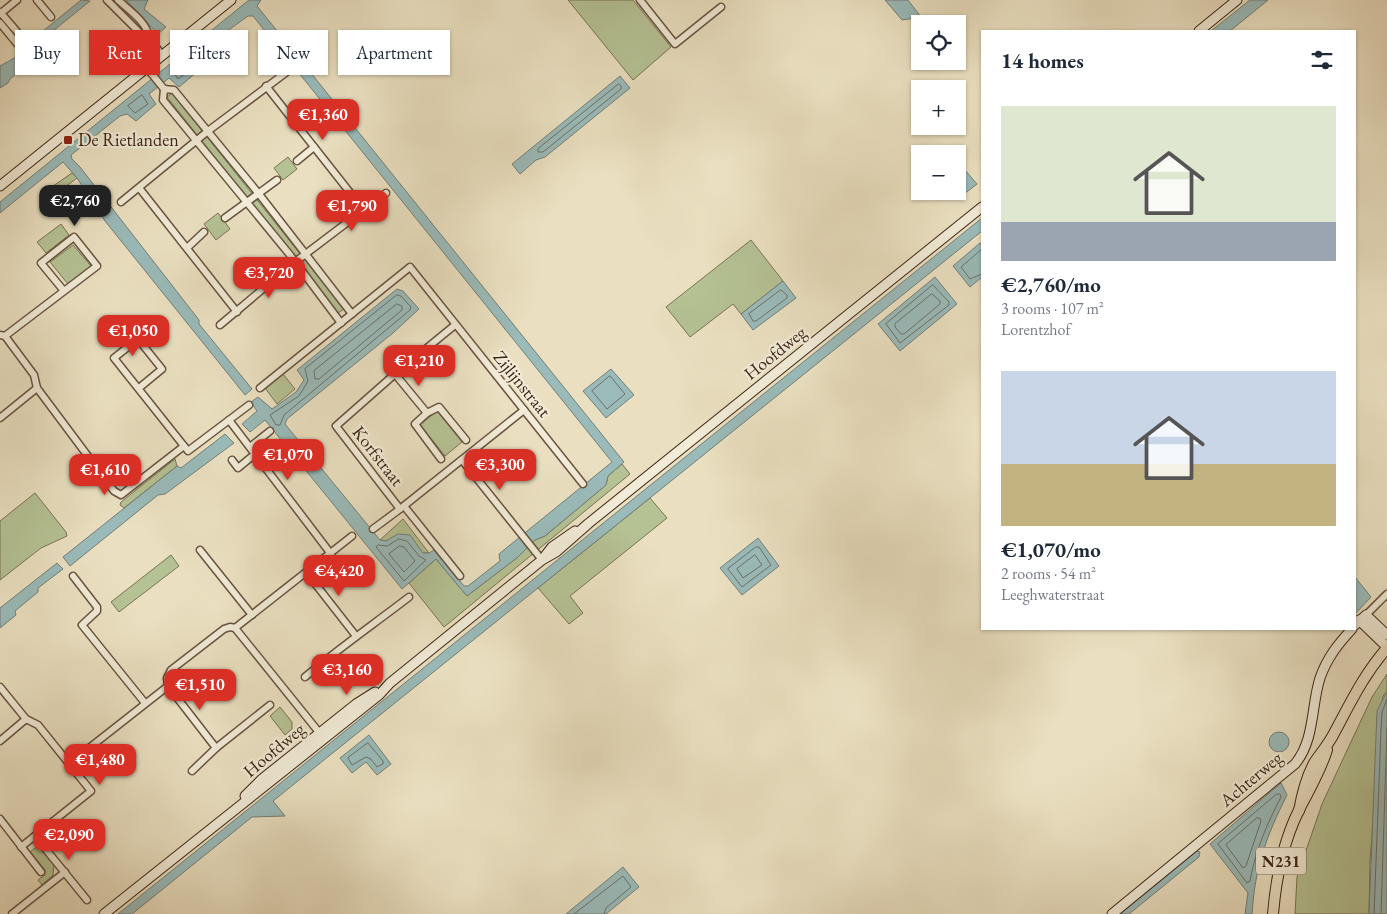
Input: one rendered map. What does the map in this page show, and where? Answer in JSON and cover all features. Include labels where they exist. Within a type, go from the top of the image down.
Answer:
[{"type":"main road","points":[[160,57],[231,0]]},
{"type":"main road","points":[[1199,30],[1237,0]]},
{"type":"main road","points":[[0,186],[144,75]]},
{"type":"main road","name":"Hoofdweg","points":[[104,914],[231,811],[249,799],[322,736],[379,695],[390,683],[542,560],[556,552],[981,208]]},
{"type":"main road","points":[[1360,620],[1387,635]]},
{"type":"main road","points":[[1360,620],[1387,647]]},
{"type":"main road","name":"Achterweg","points":[[1112,914],[1296,764],[1307,745],[1320,680],[1327,660],[1351,630]]},
{"type":"main road","name":"N231","points":[[1273,914],[1275,887],[1284,847],[1299,810],[1317,777],[1331,740],[1361,683],[1387,647]]},
{"type":"street","points":[[0,23],[19,46],[25,41],[0,13],[17,0]]},
{"type":"street","points":[[37,0],[51,17]]},
{"type":"street","points":[[107,0],[137,30]]},
{"type":"street","points":[[118,0],[148,30]]},
{"type":"street","points":[[640,0],[675,44],[722,7]]},
{"type":"street","points":[[152,75],[163,88],[163,100],[296,262],[341,322]]},
{"type":"street","points":[[121,202],[140,189],[208,131],[282,75]]},
{"type":"street","points":[[266,86],[363,209]]},
{"type":"street","points":[[163,88],[174,90],[259,194],[352,314],[260,388]]},
{"type":"street","points":[[296,161],[314,147]]},
{"type":"street","points":[[225,218],[277,180]]},
{"type":"street","points":[[140,189],[237,312]]},
{"type":"street","points":[[220,325],[296,262],[386,193]]},
{"type":"street","points":[[187,248],[204,232]]},
{"type":"street","points":[[64,291],[41,263],[74,238],[97,266],[64,291],[3,336],[34,375],[36,388],[114,491],[121,495],[184,446]]},
{"type":"street","name":"Zijlijnstraat","points":[[352,314],[410,267],[583,484]]},
{"type":"street","name":"Korfstraat","points":[[455,325],[336,426],[460,576]]},
{"type":"street","points":[[139,388],[162,370],[138,339],[114,358],[188,451],[249,405]]},
{"type":"street","points":[[395,374],[427,413]]},
{"type":"street","points":[[0,418],[36,388]]},
{"type":"street","points":[[441,458],[415,424],[427,413],[439,407],[466,440]]},
{"type":"street","name":"Korfstraat","points":[[373,529],[524,410]]},
{"type":"street","points":[[229,420],[330,554]]},
{"type":"street","points":[[250,447],[270,431]]},
{"type":"street","points":[[232,460],[238,468],[255,454]]},
{"type":"street","points":[[462,460],[520,535],[542,560]]},
{"type":"street","points":[[235,628],[352,536]]},
{"type":"street","points":[[200,550],[252,614]]},
{"type":"street","points":[[306,572],[356,636]]},
{"type":"street","points":[[73,576],[97,607],[96,611],[82,625],[145,703]]},
{"type":"street","points":[[1360,620],[1387,594]]},
{"type":"street","points":[[305,676],[409,597]]},
{"type":"street","points":[[216,748],[168,686],[167,678],[172,670],[224,629],[230,627],[235,628],[322,736]]},
{"type":"street","points":[[70,763],[168,686]]},
{"type":"street","points":[[0,688],[26,719],[38,724],[91,791],[21,847]]},
{"type":"street","points":[[192,771],[216,748],[270,705]]},
{"type":"street","points":[[0,741],[26,719]]},
{"type":"street","points":[[0,819],[41,872]]},
{"type":"street","points":[[35,836],[87,900]]},
{"type":"street","points":[[12,914],[64,872]]},
{"type":"green space","points":[[568,0],[633,0],[671,47],[633,80]]},
{"type":"green space","points":[[172,93],[344,309],[338,313],[167,97]]},
{"type":"green space","points":[[288,157],[297,169],[283,180],[274,168]]},
{"type":"green space","points":[[72,173],[77,178],[48,200],[43,193]]},
{"type":"green space","points":[[218,213],[230,229],[216,240],[204,224]]},
{"type":"green space","points":[[61,224],[69,235],[46,253],[37,242]]},
{"type":"green space","points":[[751,240],[783,281],[741,314],[733,304],[690,337],[666,307]]},
{"type":"green space","points":[[73,245],[91,266],[68,284],[50,262]]},
{"type":"green space","points":[[283,374],[295,389],[277,404],[265,388]]},
{"type":"green space","points":[[437,411],[462,442],[445,456],[420,425]]},
{"type":"green space","points":[[175,459],[177,466],[124,508],[120,505],[121,502]]},
{"type":"green space","points":[[622,464],[630,474],[444,627],[409,583],[436,559],[467,596],[518,557],[535,540],[545,536],[606,485],[608,476]]},
{"type":"green space","points":[[35,493],[66,532],[67,536],[41,548],[0,580],[0,521]]},
{"type":"green space","points":[[650,498],[667,518],[570,596],[583,613],[569,624],[538,588]]},
{"type":"green space","points":[[403,519],[429,553],[423,553],[397,535],[386,541],[380,540]]},
{"type":"green space","points":[[171,555],[179,566],[119,612],[111,602]]},
{"type":"green space","points":[[1387,674],[1387,691],[1383,696],[1370,861],[1369,914],[1295,914],[1297,877],[1322,804],[1372,697]]},
{"type":"green space","points":[[280,707],[292,722],[292,729],[285,735],[270,716]]},
{"type":"green space","points":[[39,845],[54,865],[53,875],[42,885],[38,880],[45,875],[45,870],[30,852]]},
{"type":"water","points":[[81,0],[90,1],[54,30],[44,30]]},
{"type":"water","points":[[126,0],[148,0],[144,9],[166,27],[160,32],[160,30],[154,30]]},
{"type":"water","points":[[249,0],[261,0],[257,6],[276,30],[264,30],[253,16],[248,16],[229,30],[212,30]]},
{"type":"water","points":[[885,0],[908,0],[919,15],[911,15],[911,19],[902,20]]},
{"type":"water","points":[[1250,0],[1268,0],[1231,30],[1212,30]]},
{"type":"water","points":[[15,58],[15,75],[0,88],[0,66]]},
{"type":"water","points":[[170,64],[170,75],[193,75],[179,87],[169,78],[149,94],[156,104],[136,121],[127,114],[120,116],[71,155],[72,159],[199,320],[199,324],[252,389],[245,395],[105,221],[77,178],[63,162],[0,213],[0,202],[157,75],[160,75],[160,72]]},
{"type":"water","points":[[300,75],[313,75],[624,462],[608,476],[606,485],[545,536],[535,540],[518,557],[467,596],[436,559],[402,589],[265,420],[250,432],[242,424],[257,411],[251,402],[258,397],[272,409],[296,392],[304,380],[297,370],[397,289],[403,291],[419,309],[393,333],[287,419],[285,424],[380,540],[386,541],[398,534],[410,535],[423,553],[429,553],[434,550],[464,586],[468,586],[500,561],[499,554],[612,462]]},
{"type":"water","points":[[620,76],[630,88],[545,157],[536,160],[520,174],[512,164]]},
{"type":"water","points":[[966,171],[977,184],[966,193]]},
{"type":"water","points":[[981,219],[981,232],[273,801],[285,816],[252,817],[132,914],[118,914]]},
{"type":"water","points":[[980,243],[981,278],[970,287],[953,266]]},
{"type":"water","points":[[935,277],[957,304],[900,351],[878,324]]},
{"type":"water","points":[[783,281],[796,298],[753,330],[741,314]]},
{"type":"water","points":[[611,369],[634,395],[606,418],[583,391]]},
{"type":"water","points":[[225,434],[234,443],[165,494],[158,495],[70,566],[63,557],[177,466],[181,468]]},
{"type":"water","points":[[758,538],[779,566],[742,595],[720,568]]},
{"type":"water","points":[[57,563],[63,569],[38,588],[38,592],[15,611],[16,615],[0,628],[0,608]]},
{"type":"water","points":[[1356,578],[1371,597],[1356,613]]},
{"type":"water","points":[[1387,691],[1387,914],[1369,914],[1377,711]]},
{"type":"water","points":[[1279,732],[1286,735],[1289,742],[1286,749],[1279,752],[1272,749],[1269,742],[1272,735]]},
{"type":"water","points":[[369,735],[391,764],[377,775],[366,762],[352,773],[340,758]]},
{"type":"water","points":[[1281,783],[1287,795],[1267,839],[1256,881],[1252,914],[1245,914],[1248,893],[1210,844]]},
{"type":"water","points":[[1197,851],[1200,852],[1199,857],[1129,914],[1120,914]]},
{"type":"water","points":[[623,867],[639,887],[606,914],[566,914]]},
{"type":"place","name":"De Rietlanden","points":[[68,140]]}]
